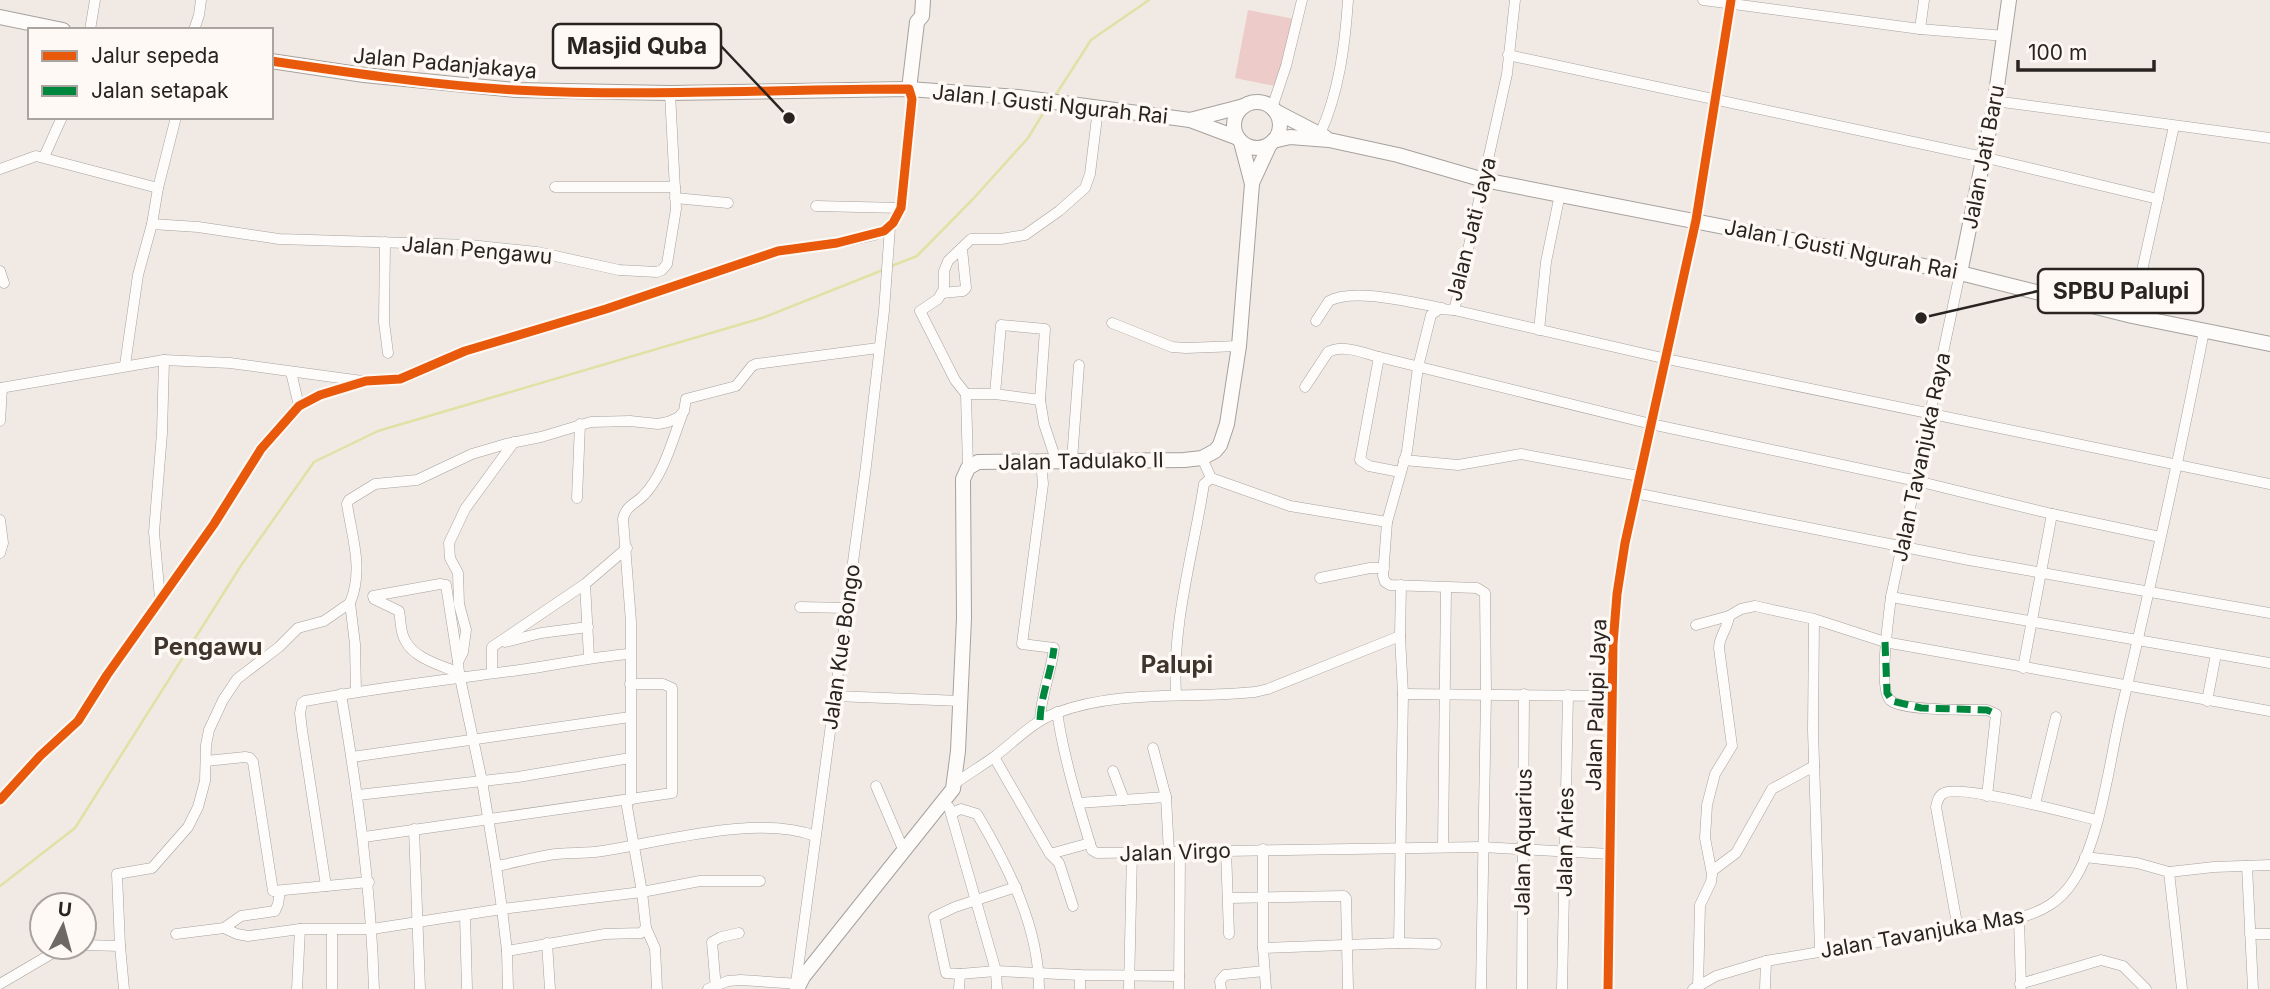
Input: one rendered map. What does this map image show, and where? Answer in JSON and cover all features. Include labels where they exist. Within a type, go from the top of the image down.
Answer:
[{"type":"main road","points":[[913,93],[917,22],[922,16],[923,0]]},
{"type":"main road","name":"Jalan Jati Baru","points":[[1960,273],[1996,101],[2009,0]]},
{"type":"main road","points":[[0,17],[53,28]]},
{"type":"main road","name":"Jalan Padanjakaya","points":[[273,61],[364,75],[515,90],[670,93],[814,89],[913,93]]},
{"type":"main road","name":"Jalan I Gusti Ngurah Rai","points":[[913,93],[1018,97],[1098,110],[1190,120],[1240,140]]},
{"type":"main road","points":[[1202,458],[1215,451],[1224,436],[1238,346],[1252,184],[1234,125],[1235,117],[1244,106],[1257,102],[1273,110],[1280,123],[1252,184]]},
{"type":"main road","name":"Jalan I Gusti Ngurah Rai","points":[[1190,120],[1244,106]]},
{"type":"main road","name":"Jalan I Gusti Ngurah Rai","points":[[1273,110],[1324,137]]},
{"type":"main road","name":"Jalan I Gusti Ngurah Rai","points":[[1272,142],[1290,137],[1324,137],[1484,180],[1960,273],[2132,316],[2270,344]]},
{"type":"main road","points":[[1240,140],[1252,148],[1272,142]]},
{"type":"main road","name":"Jalan Tadulako II","points":[[797,985],[903,849],[949,806],[954,785],[961,701],[965,545],[963,480],[968,468],[978,462],[1202,458]]},
{"type":"street","points":[[90,28],[95,0]]},
{"type":"street","points":[[195,28],[201,0]]},
{"type":"street","points":[[1273,110],[1302,0]]},
{"type":"street","points":[[1324,137],[1340,67],[1348,0]]},
{"type":"street","name":"Jalan Jati Jaya","points":[[1387,522],[1404,460],[1418,368],[1431,315],[1442,308],[1454,310],[1505,85],[1515,0]]},
{"type":"street","points":[[1703,0],[1920,29],[2005,36]]},
{"type":"street","points":[[1920,29],[1924,0]]},
{"type":"street","name":"Jalan Palupi Jaya","points":[[1608,989],[1612,644],[1617,594],[1635,493],[1696,220],[1731,2]]},
{"type":"street","points":[[1508,55],[1983,157],[2158,199]]},
{"type":"street","points":[[667,288],[666,267],[675,218],[670,93]]},
{"type":"street","points":[[0,421],[1,388],[164,360],[230,363],[366,381],[400,379],[465,351],[778,251],[874,235],[890,227],[901,208],[913,93]]},
{"type":"street","points":[[1996,101],[2270,138]]},
{"type":"street","points":[[968,468],[966,394],[955,380],[920,311],[938,299],[942,293],[948,261],[971,239],[1001,239],[1024,235],[1059,211],[1085,188],[1090,174],[1098,110]]},
{"type":"street","points":[[44,157],[61,119]]},
{"type":"street","points":[[125,365],[138,275],[175,119]]},
{"type":"street","points":[[2132,316],[2174,126]]},
{"type":"street","points":[[0,169],[36,156],[158,188]]},
{"type":"street","points":[[555,187],[675,193],[728,204]]},
{"type":"street","points":[[1539,331],[1546,262],[1560,194]]},
{"type":"street","points":[[816,206],[901,208]]},
{"type":"street","name":"Jalan Pengawu","points":[[152,224],[198,227],[279,239],[470,245],[537,252],[619,270],[642,272],[657,272],[666,267]]},
{"type":"street","name":"Jalan Kue Bongo","points":[[797,985],[884,311],[890,227]]},
{"type":"street","points":[[385,242],[384,322],[388,353]]},
{"type":"street","points":[[942,293],[963,291],[966,288],[962,249]]},
{"type":"street","points":[[0,271],[4,283]]},
{"type":"street","name":"Jalan Tavanjuka Raya","points":[[1960,273],[1891,597],[1885,642],[1886,693],[1892,701],[1921,708],[1987,710],[1996,714],[1987,796]]},
{"type":"street","points":[[1317,321],[1329,301],[1346,296],[1382,297],[1442,308]]},
{"type":"street","points":[[1454,310],[1667,359],[2270,484]]},
{"type":"street","points":[[1112,323],[1172,346],[1238,346]]},
{"type":"street","points":[[995,394],[1001,326],[1044,328],[1046,332],[1040,400],[1048,461],[1022,644],[1054,648],[1052,669],[1043,689],[1040,720]]},
{"type":"street","name":"Jalan Tavanjuka Mas","points":[[1697,988],[1716,976],[1766,961],[2019,918],[2054,904],[2075,879],[2097,820],[2178,464],[2204,331]]},
{"type":"street","points":[[657,989],[655,948],[646,928],[629,801],[631,622],[623,524],[625,513],[657,478],[684,411],[686,399],[736,386],[756,364],[878,348]]},
{"type":"street","points":[[1305,387],[1328,352],[1344,349],[1651,424],[2160,537]]},
{"type":"street","points":[[1379,357],[1360,460],[1369,466],[1400,472]]},
{"type":"street","points":[[160,599],[154,532],[162,433],[164,360]]},
{"type":"street","points":[[1072,460],[1079,365]]},
{"type":"street","points":[[291,372],[299,406]]},
{"type":"street","points":[[0,800],[40,756],[78,721],[214,524],[261,449],[299,406],[320,395],[366,381]]},
{"type":"street","points":[[966,394],[995,394],[1040,400]]},
{"type":"street","points":[[356,692],[355,644],[350,603],[358,570],[356,544],[348,509],[349,500],[375,484],[417,480],[458,459],[580,424],[630,421],[658,424],[674,420],[684,411]]},
{"type":"street","points":[[577,498],[580,424]]},
{"type":"street","points":[[458,662],[463,652],[466,630],[459,604],[458,573],[450,558],[449,543],[465,509],[514,442]]},
{"type":"street","points":[[1404,460],[1458,465],[1521,454],[1639,476]]},
{"type":"street","points":[[1202,458],[1211,478],[1290,506],[1387,522],[1385,582],[1401,586],[1477,588],[1485,593],[1481,989]]},
{"type":"street","points":[[1176,694],[1175,661],[1180,621],[1204,484],[1211,478]]},
{"type":"street","points":[[1635,493],[2040,573],[2270,613]]},
{"type":"street","points":[[2023,668],[2052,514]]},
{"type":"street","points":[[0,520],[3,543],[0,553]]},
{"type":"street","points":[[492,673],[492,647],[585,584],[627,548]]},
{"type":"street","points":[[1320,578],[1370,568],[1384,568]]},
{"type":"street","points":[[585,584],[589,657]]},
{"type":"street","points":[[459,675],[433,663],[409,645],[405,640],[399,611],[373,596],[446,585],[459,675],[482,781],[496,866],[507,951],[508,989]]},
{"type":"street","points":[[1399,943],[1403,694],[1401,586]]},
{"type":"street","points":[[1443,847],[1446,587]]},
{"type":"street","points":[[1891,597],[2270,663]]},
{"type":"street","points":[[124,989],[117,874],[152,868],[185,832],[203,792],[206,739],[209,730],[223,700],[237,680],[279,647],[298,628],[324,621],[350,603]]},
{"type":"street","points":[[1696,625],[1755,606],[1814,619],[1885,642],[2270,711]]},
{"type":"street","points":[[800,607],[847,608]]},
{"type":"street","points":[[1697,988],[1700,905],[1712,880],[1705,838],[1707,805],[1715,774],[1732,746],[1719,649],[1719,641],[1728,625],[1729,616]]},
{"type":"street","points":[[1814,619],[1814,766],[1820,951]]},
{"type":"street","points":[[498,644],[541,632],[589,627]]},
{"type":"street","points":[[954,785],[1040,720],[1057,712],[1096,703],[1176,694],[1245,693],[1268,689],[1400,636]]},
{"type":"street","points":[[2207,701],[2216,653]]},
{"type":"street","points":[[326,886],[300,707],[305,701],[459,675],[629,654]]},
{"type":"street","points":[[364,837],[672,793],[672,688],[663,684],[630,684]]},
{"type":"street","points":[[341,694],[364,837],[374,989]]},
{"type":"street","points":[[1403,694],[1612,696]]},
{"type":"street","name":"Jalan Aquarius","points":[[1522,989],[1524,694]]},
{"type":"street","name":"Jalan Aries","points":[[1562,989],[1568,695]]},
{"type":"street","points":[[835,696],[961,701]]},
{"type":"street","name":"Jalan Virgo","points":[[1057,712],[1061,739],[1093,852],[1174,853],[1443,847],[1610,854]]},
{"type":"street","points":[[352,757],[630,717]]},
{"type":"street","points":[[2035,804],[2056,718]]},
{"type":"street","points":[[1153,748],[1166,797],[1174,853],[1179,989]]},
{"type":"street","points":[[206,761],[245,757],[253,762],[271,890],[369,882]]},
{"type":"street","points":[[994,757],[1059,865],[1073,906]]},
{"type":"street","points":[[359,794],[482,781],[630,758]]},
{"type":"street","points":[[1712,871],[1736,853],[1773,789],[1814,766]]},
{"type":"street","points":[[1112,771],[1124,800]]},
{"type":"street","points":[[876,786],[903,849]]},
{"type":"street","points":[[1958,929],[1936,803],[1946,792],[2035,804],[2097,820]]},
{"type":"street","points":[[1078,803],[1166,797]]},
{"type":"street","points":[[997,989],[996,971],[949,806],[977,814],[998,849],[1016,887],[1039,972],[1039,989]]},
{"type":"street","points":[[414,829],[420,989]]},
{"type":"street","points":[[496,866],[550,855],[601,851],[720,831],[793,829],[815,836]]},
{"type":"street","points":[[1050,854],[1090,843]]},
{"type":"street","points":[[1263,849],[1261,897],[1266,989]]},
{"type":"street","points":[[1226,850],[1229,934]]},
{"type":"street","points":[[1129,989],[1132,853]]},
{"type":"street","points":[[2085,857],[2137,863],[2169,872],[2270,865]]},
{"type":"street","points":[[2247,866],[2253,989]]},
{"type":"street","points":[[2169,872],[2182,989]]},
{"type":"street","points":[[176,933],[225,928],[244,936],[300,929],[372,929],[502,909],[642,892],[700,881],[760,881]]},
{"type":"street","points":[[1016,887],[934,917],[946,973],[996,971],[1179,976]]},
{"type":"street","points":[[225,928],[241,916],[275,911],[280,891]]},
{"type":"street","points":[[1228,898],[1344,896],[1348,989]]},
{"type":"street","points":[[465,915],[467,989]]},
{"type":"street","points":[[2019,918],[2021,986],[2101,960],[2123,965],[2146,989]]},
{"type":"street","points":[[507,951],[606,934],[641,933],[646,928]]},
{"type":"street","points":[[297,989],[300,929]]},
{"type":"street","points":[[331,930],[332,989]]},
{"type":"street","points":[[739,933],[721,936],[712,942],[713,988],[728,981],[741,980],[797,985]]},
{"type":"street","points":[[2250,934],[2270,934]]},
{"type":"street","points":[[547,943],[550,989]]},
{"type":"street","points":[[1264,948],[1436,944]]},
{"type":"street","points":[[98,945],[120,946]]},
{"type":"street","points":[[0,984],[39,961]]},
{"type":"street","points":[[1765,989],[1766,961]]},
{"type":"street","points":[[1221,989],[1220,981],[1225,975],[1264,971]]},
{"type":"street","points":[[959,989],[960,974]]},
{"type":"street","points":[[1080,975],[1080,989]]},
{"type":"shaded area","points":[[1248,10],[1294,19],[1280,87],[1235,78]]},
{"type":"waterway","points":[[1055,96],[1091,40],[1149,0]]},
{"type":"waterway","points":[[889,267],[917,256],[1028,138],[1047,107]]},
{"type":"waterway","points":[[0,886],[75,828],[242,564],[314,462],[378,431],[762,318],[883,270]]},
{"type":"marked path","points":[[1885,642],[1887,693],[1892,701],[1921,708],[1987,710],[1996,714]]},
{"type":"marked path","points":[[1040,720],[1054,648]]},
{"type":"cycle path","points":[[1608,989],[1613,644],[1617,594],[1625,543],[1696,220],[1731,0]]},
{"type":"cycle path","points":[[0,800],[40,756],[78,721],[107,675],[214,524],[261,449],[299,406],[320,395],[366,381],[400,379],[465,351],[606,309],[778,251],[837,243],[884,231],[893,223],[901,208],[912,99],[909,89],[663,93],[515,90],[423,82],[273,61]]},
{"type":"place","name":"Masjid Quba","points":[[789,118]]},
{"type":"place","name":"SPBU Palupi","points":[[1921,318]]},
{"type":"district","name":"Pengawu","points":[[208,646]]},
{"type":"district","name":"Palupi","points":[[1177,664]]}]
